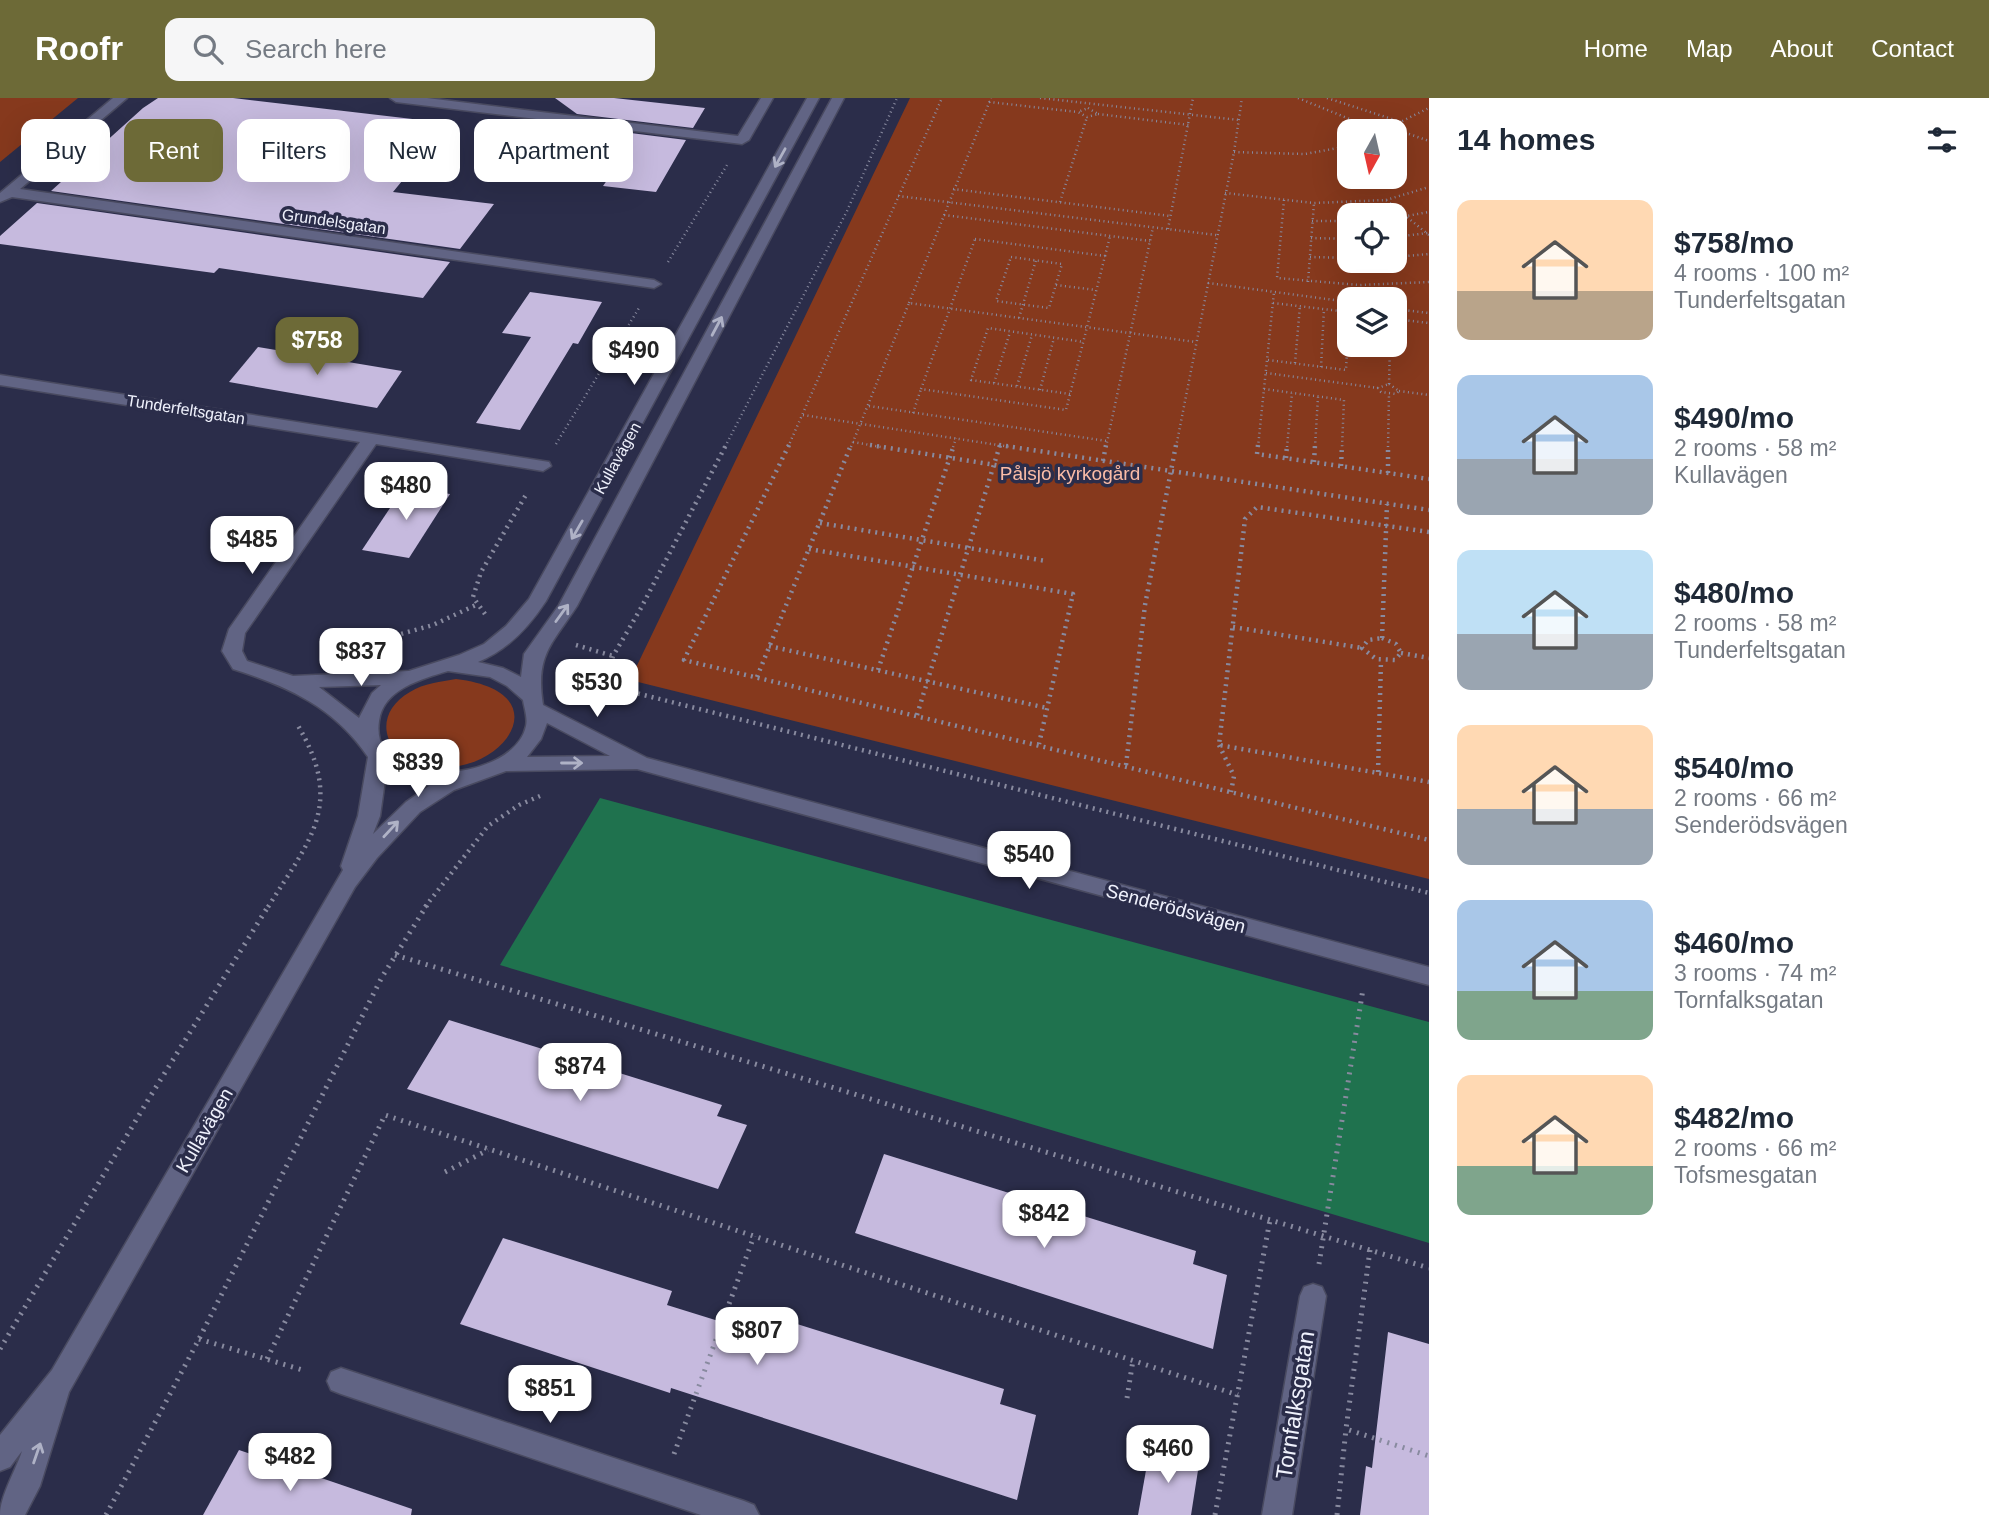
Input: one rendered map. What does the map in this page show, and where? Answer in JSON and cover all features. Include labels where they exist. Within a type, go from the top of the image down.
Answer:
[{"type":"street","points":[[5,196],[121,98]]},
{"type":"street","points":[[396,98],[475,102],[742,140],[767,98]]},
{"type":"street","name":"Kullavägen","points":[[347,881],[369,816],[373,748],[367,721],[375,703],[391,687],[414,674],[482,653],[517,627],[537,601],[813,98]]},
{"type":"street","name":"Kullavägen","points":[[0,1457],[62,1379],[347,881],[369,852],[413,807],[447,785],[504,764],[531,739],[537,724],[530,670],[534,654],[568,606],[838,98]]},
{"type":"street","name":"Grundelsgatan","points":[[5,196],[654,284]]},
{"type":"street","name":"Tunderfeltsgatan","points":[[0,380],[543,466]]},
{"type":"street","points":[[372,439],[236,633],[232,650],[240,665],[291,681],[335,705],[373,748]]},
{"type":"street","name":"Kullavägen","points":[[441,667],[469,666],[495,671],[516,681],[534,702]]},
{"type":"street","points":[[291,681],[364,681],[414,674]]},
{"type":"street","name":"Senderödsvägen","points":[[534,702],[585,736],[640,764],[1429,976]]},
{"type":"street","name":"Kullavägen","points":[[373,748],[396,770],[419,778],[447,780],[474,777]]},
{"type":"street","name":"Senderödsvägen","points":[[504,764],[640,764]]},
{"type":"street","name":"Tornfalksgatan","points":[[1277,1515],[1313,1296]]},
{"type":"street","name":"Kullavägen","points":[[9,1515],[25,1486],[62,1379]]},
{"type":"street","points":[[341,1381],[744,1515]]},
{"type":"path","points":[[585,736],[613,656],[641,608],[847,211],[897,98]]},
{"type":"path","points":[[942,98],[803,415],[684,660],[1429,840]]},
{"type":"path","points":[[1040,98],[1239,120]]},
{"type":"path","points":[[1168,229],[1194,98]]},
{"type":"path","points":[[1126,765],[1145,605],[1234,152],[1242,98]]},
{"type":"path","points":[[1298,98],[1350,119]]},
{"type":"path","points":[[1326,98],[1392,119]]},
{"type":"path","points":[[757,677],[862,424],[990,100],[1078,112],[1087,117],[1098,114],[1189,125]]},
{"type":"path","points":[[1078,112],[1088,108],[1098,114]]},
{"type":"path","points":[[1407,119],[1429,108]]},
{"type":"path","points":[[1060,202],[1087,117]]},
{"type":"path","points":[[1407,133],[1429,141]]},
{"type":"path","points":[[517,627],[486,614],[473,597],[481,572],[742,140]]},
{"type":"path","points":[[1234,152],[1305,154],[1337,148]]},
{"type":"path","points":[[1225,193],[1314,203],[1386,200],[1429,187]]},
{"type":"path","points":[[953,189],[1170,216]]},
{"type":"path","points":[[898,196],[1216,235]]},
{"type":"path","points":[[1284,200],[1277,278],[1359,285],[1429,282]]},
{"type":"path","points":[[1386,200],[1390,203]]},
{"type":"path","points":[[1308,282],[1314,203]]},
{"type":"path","points":[[1407,216],[1429,212]]},
{"type":"path","points":[[944,215],[1150,242]]},
{"type":"path","points":[[1407,218],[1428,234]]},
{"type":"path","points":[[1312,221],[1337,221]]},
{"type":"path","points":[[1103,461],[1153,227]]},
{"type":"path","points":[[1407,236],[1428,234]]},
{"type":"path","points":[[922,389],[1066,410],[1110,236]]},
{"type":"path","points":[[1311,238],[1337,239]]},
{"type":"path","points":[[913,412],[975,239],[1105,256]]},
{"type":"path","points":[[1407,256],[1429,254]]},
{"type":"path","points":[[1011,257],[1062,264],[1056,285],[1049,308],[996,301],[1011,257]]},
{"type":"path","points":[[1310,257],[1337,258]]},
{"type":"path","points":[[1019,318],[1036,260]]},
{"type":"path","points":[[1208,283],[1337,300]]},
{"type":"path","points":[[1056,285],[1096,290]]},
{"type":"path","points":[[1274,292],[1258,454],[1429,479]]},
{"type":"path","points":[[909,303],[1196,342]]},
{"type":"path","points":[[1273,303],[1337,311]]},
{"type":"path","points":[[1295,363],[1300,306]]},
{"type":"path","points":[[1321,367],[1324,309]]},
{"type":"path","points":[[1407,310],[1429,313]]},
{"type":"path","points":[[1407,320],[1429,323]]},
{"type":"path","points":[[1070,394],[971,380],[988,328],[1084,342]]},
{"type":"path","points":[[994,383],[1010,332]]},
{"type":"path","points":[[1017,386],[1032,335]]},
{"type":"path","points":[[1040,390],[1054,338]]},
{"type":"path","points":[[1268,360],[1346,370],[1347,357]]},
{"type":"path","points":[[1389,384],[1390,357]]},
{"type":"path","points":[[1266,373],[1378,388],[1389,395],[1399,391]]},
{"type":"path","points":[[1378,388],[1389,384]]},
{"type":"path","points":[[1389,384],[1399,391],[1429,395]]},
{"type":"path","points":[[1264,389],[1345,400],[1341,466]]},
{"type":"path","points":[[1286,458],[1292,393]]},
{"type":"path","points":[[1388,473],[1389,395]]},
{"type":"path","points":[[1314,462],[1318,397]]},
{"type":"path","points":[[869,406],[1107,441]]},
{"type":"path","points":[[803,415],[1429,510]]},
{"type":"path","points":[[878,670],[956,438]]},
{"type":"path","points":[[853,442],[1064,475]]},
{"type":"path","points":[[917,715],[1000,445]]},
{"type":"path","points":[[1382,638],[1387,504]]},
{"type":"path","points":[[1231,792],[1234,776],[1219,746],[1245,519],[1257,507],[1429,532]]},
{"type":"path","points":[[820,523],[1046,561]]},
{"type":"path","points":[[809,549],[1073,594],[1039,744]]},
{"type":"path","points":[[345,648],[433,625],[478,604]]},
{"type":"path","points":[[1233,627],[1362,648],[1368,656],[1381,661],[1395,660],[1401,653]]},
{"type":"path","points":[[545,635],[613,656]]},
{"type":"path","points":[[1362,648],[1368,640],[1382,638],[1396,644],[1401,653]]},
{"type":"path","points":[[769,646],[1047,708]]},
{"type":"path","points":[[1401,653],[1429,658]]},
{"type":"path","points":[[1378,772],[1381,661]]},
{"type":"path","points":[[0,1349],[148,1100],[314,832],[321,803],[321,772],[311,746],[282,701],[291,681]]},
{"type":"path","points":[[604,685],[1429,893]]},
{"type":"path","points":[[1219,746],[1429,782]]},
{"type":"path","points":[[106,1515],[395,955],[419,915],[488,825],[519,805],[551,791],[571,763]]},
{"type":"path","points":[[395,955],[1429,1268]]},
{"type":"path","points":[[1324,1231],[1362,994]]},
{"type":"path","points":[[267,1359],[385,1115],[1238,1395]]},
{"type":"path","points":[[445,1172],[489,1149]]},
{"type":"path","points":[[1215,1515],[1270,1220]]},
{"type":"path","points":[[662,1488],[754,1236]]},
{"type":"path","points":[[1337,1515],[1370,1250]]},
{"type":"path","points":[[199,1339],[341,1381]]},
{"type":"path","points":[[1127,1398],[1133,1360]]},
{"type":"path","points":[[1346,1429],[1429,1455]]},
{"type":"green space","points":[[0,98],[78,98],[52,119],[21,119],[21,145],[0,162]]},
{"type":"green space","name":"Pålsjö kyrkogård","points":[[910,98],[1429,98],[1429,879],[630,680]]},
{"type":"green space","points":[[456,679],[491,688],[509,702],[514,719],[508,736],[493,752],[471,763],[445,767],[417,763],[405,757],[395,749],[386,730],[391,710],[399,700],[415,689]]},
{"type":"shaded area","points":[[600,798],[1429,1022],[1429,1243],[500,965]]},
{"type":"building","points":[[158,98],[233,98],[412,119],[364,119],[364,182],[401,182],[393,192],[494,204],[460,249],[51,191],[61,182],[110,182],[110,138],[124,125],[124,182],[223,182],[223,119],[131,119]]},
{"type":"building","points":[[555,98],[614,98],[705,108],[693,128],[577,114]]},
{"type":"building","points":[[633,133],[686,140],[656,192],[603,186],[606,182],[633,182]]},
{"type":"building","points":[[37,203],[450,262],[423,298],[219,268],[214,273],[0,244],[0,236]]},
{"type":"building","points":[[530,292],[602,302],[578,344],[573,343],[520,430],[476,423],[531,337],[502,333]]},
{"type":"building","points":[[258,347],[402,371],[377,408],[229,382]]},
{"type":"building","points":[[404,487],[450,494],[409,558],[362,550]]},
{"type":"building","points":[[449,1020],[722,1105],[717,1116],[747,1125],[718,1189],[407,1089]]},
{"type":"building","points":[[884,1154],[1196,1251],[1193,1264],[1227,1275],[1213,1349],[855,1233]]},
{"type":"building","points":[[503,1238],[672,1291],[667,1305],[741,1328],[749,1309],[1004,1389],[1000,1404],[1036,1415],[1017,1500],[671,1388],[670,1393],[460,1324]]},
{"type":"building","points":[[1388,1332],[1429,1344],[1429,1515],[1360,1515],[1366,1466],[1372,1468]]},
{"type":"building","points":[[1150,1448],[1199,1464],[1191,1515],[1138,1515]]},
{"type":"building","points":[[239,1450],[412,1509],[411,1515],[203,1515]]}]
